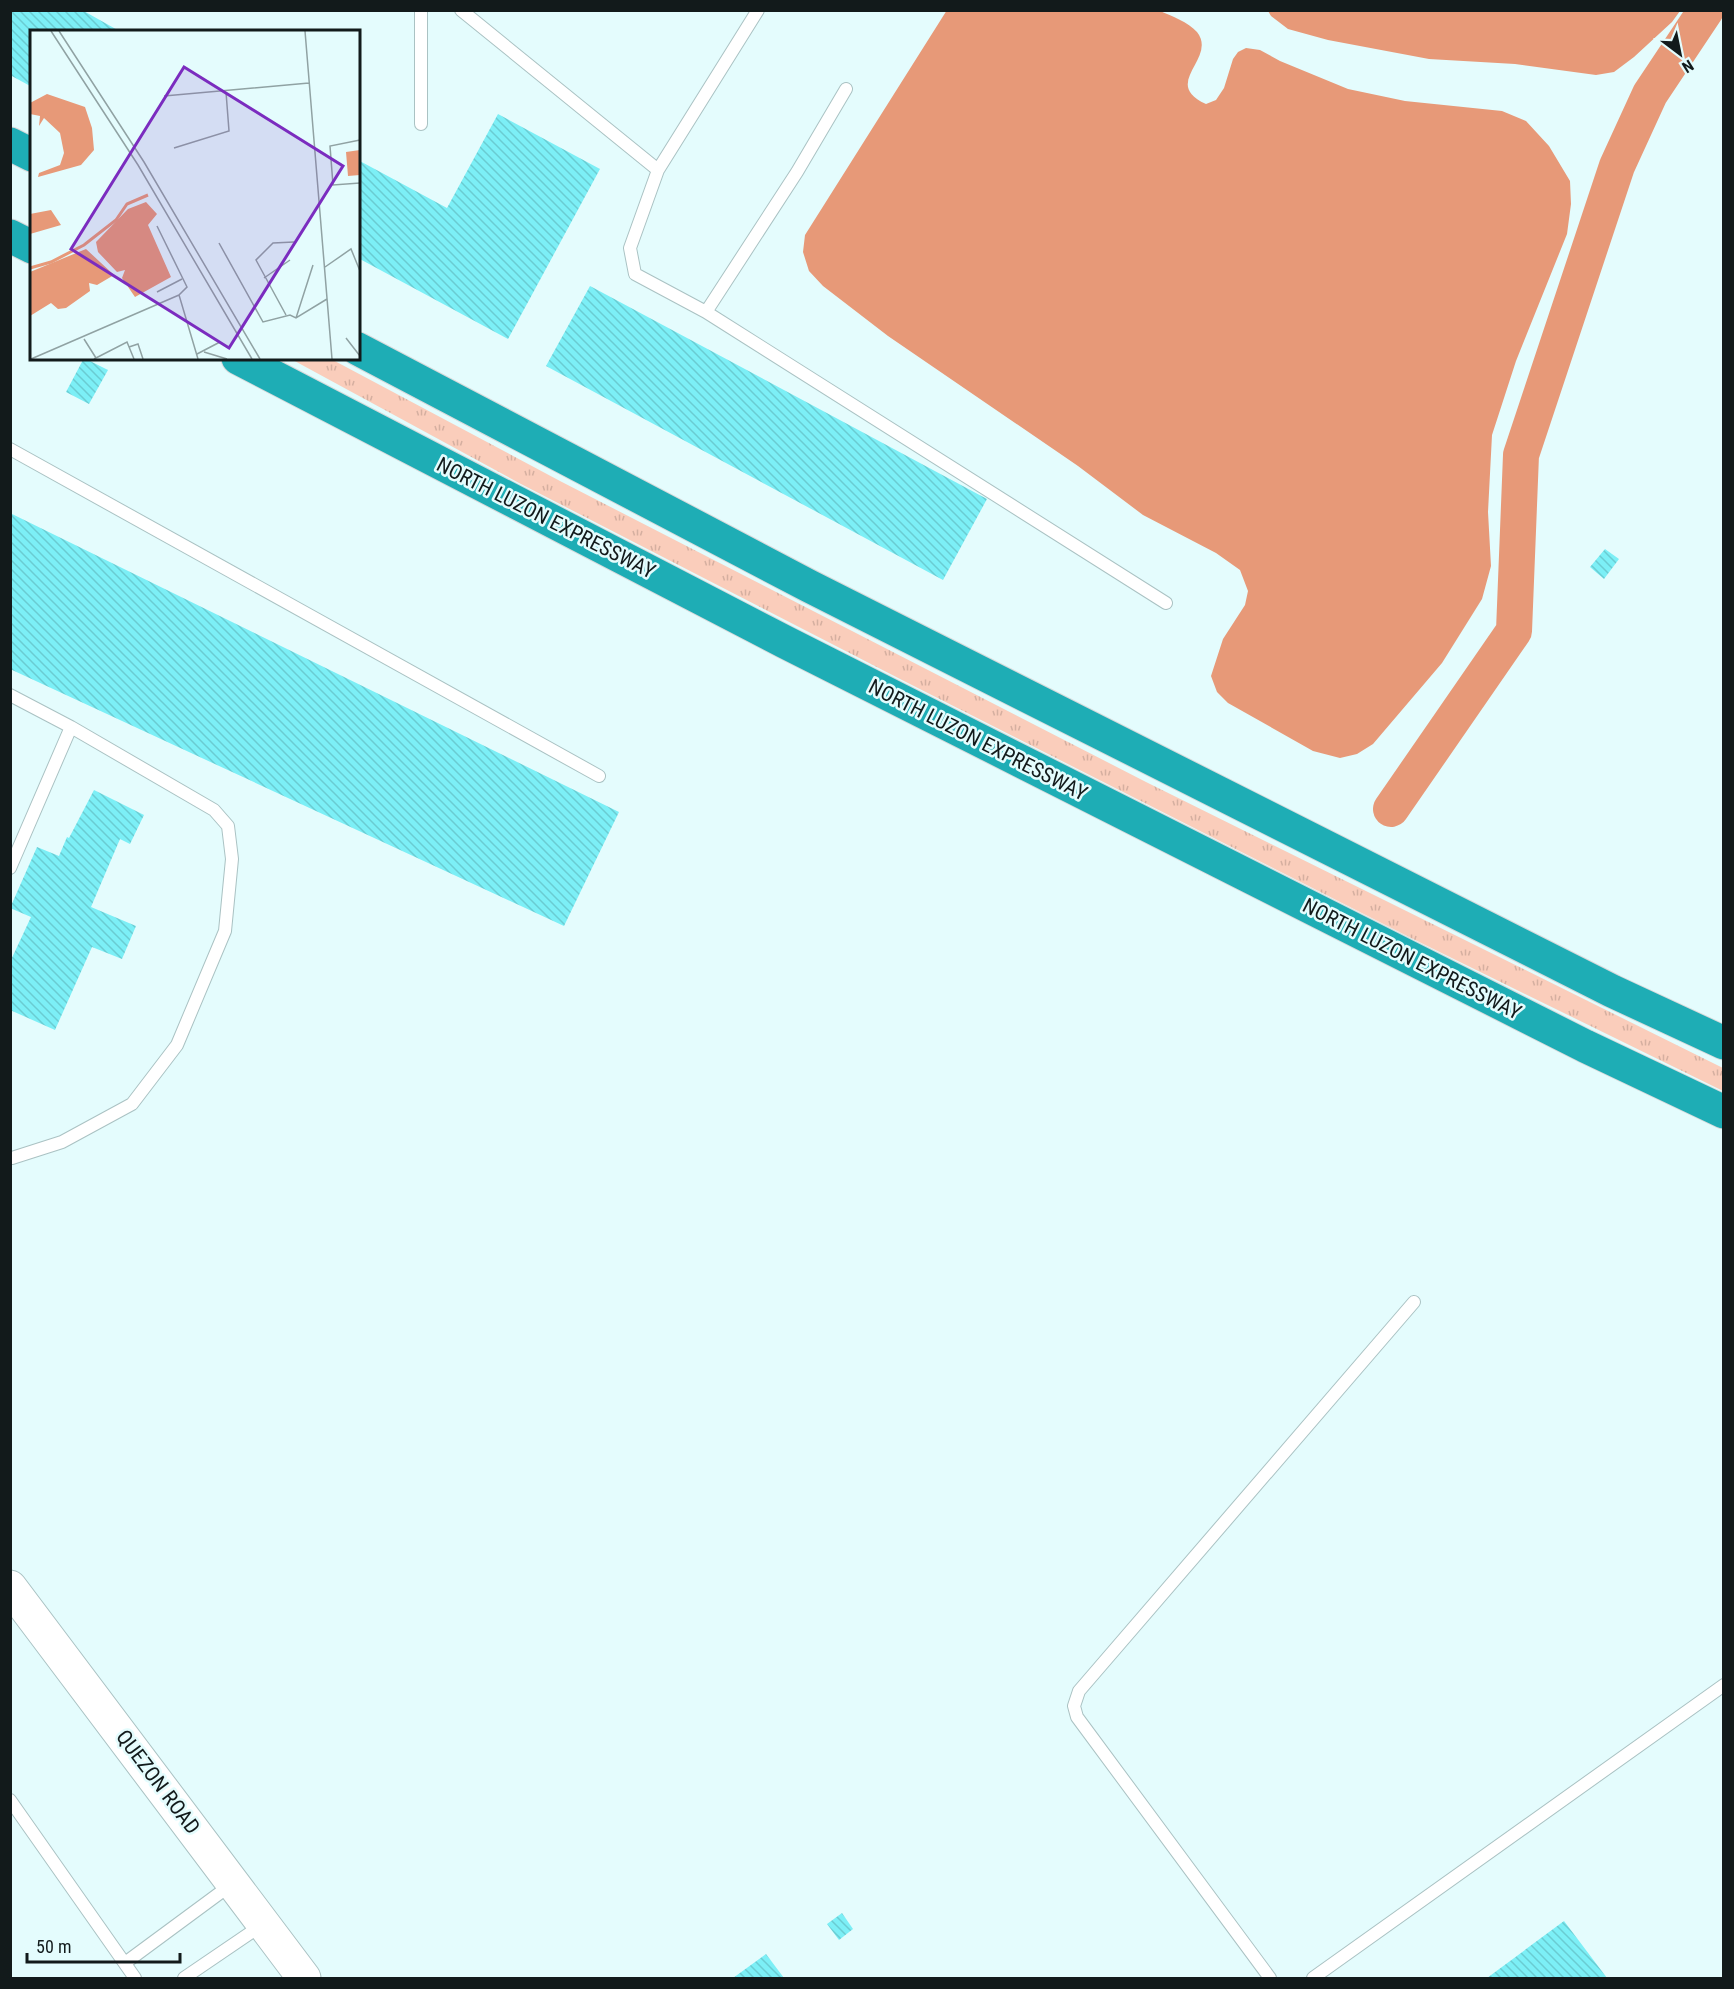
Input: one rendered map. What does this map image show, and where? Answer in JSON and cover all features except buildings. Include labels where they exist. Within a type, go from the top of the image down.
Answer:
[{"type":"highway","points":[[10,144],[30,154]]},
{"type":"highway","points":[[10,161],[30,172]]},
{"type":"highway","points":[[10,236],[30,246]]},
{"type":"highway","points":[[360,350],[809,586],[1612,991],[1724,1043]]},
{"type":"highway","name":"NORTH LUZON EXPRESSWAY","points":[[242,360],[785,642],[1585,1046],[1724,1112]]},
{"type":"main road","name":"QUEZON ROAD","points":[[10,1587],[304,1978]]},
{"type":"lane","points":[[421,10],[421,124]]},
{"type":"lane","points":[[461,10],[658,170]]},
{"type":"lane","points":[[758,10],[658,170],[630,248],[634,274],[706,312],[1166,603]]},
{"type":"lane","points":[[706,312],[846,89]]},
{"type":"lane","points":[[10,450],[599,776]]},
{"type":"lane","points":[[10,695],[71,727],[214,810],[228,826],[232,858],[225,931],[177,1045],[132,1104],[62,1142],[12,1158]]},
{"type":"lane","points":[[10,868],[71,727]]},
{"type":"lane","points":[[1270,1978],[1077,1717],[1074,1706],[1079,1691],[1414,1302]]},
{"type":"lane","points":[[1313,1978],[1724,1684]]},
{"type":"lane","points":[[10,1800],[135,1978]]},
{"type":"lane","points":[[125,1963],[233,1883]]},
{"type":"lane","points":[[184,1978],[264,1924]]},
{"type":"green space","points":[[293,360],[333,360],[560,481],[1146,782],[1723,1068],[1723,1091],[1411,938],[519,483]]},
{"type":"shaded area","points":[[947,10],[1160,11],[1185,22],[1197,32],[1202,42],[1201,52],[1188,79],[1188,88],[1193,96],[1206,104],[1216,100],[1224,88],[1233,59],[1238,52],[1246,48],[1260,50],[1280,61],[1348,89],[1405,101],[1502,111],[1526,121],[1549,146],[1570,181],[1571,204],[1567,234],[1516,361],[1492,435],[1488,512],[1491,566],[1482,599],[1442,663],[1373,744],[1357,754],[1340,758],[1313,751],[1228,703],[1217,692],[1211,676],[1223,639],[1245,605],[1248,591],[1240,570],[1216,553],[1143,515],[1078,466],[888,336],[823,286],[809,271],[803,252],[805,235]]},
{"type":"shaded area","points":[[1268,11],[1680,11],[1672,22],[1634,57],[1614,72],[1596,75],[1515,64],[1429,59],[1328,40],[1288,29]]},
{"type":"waterway","points":[[1391,809],[1514,631],[1521,455],[1617,166],[1650,94],[1706,10]]}]
